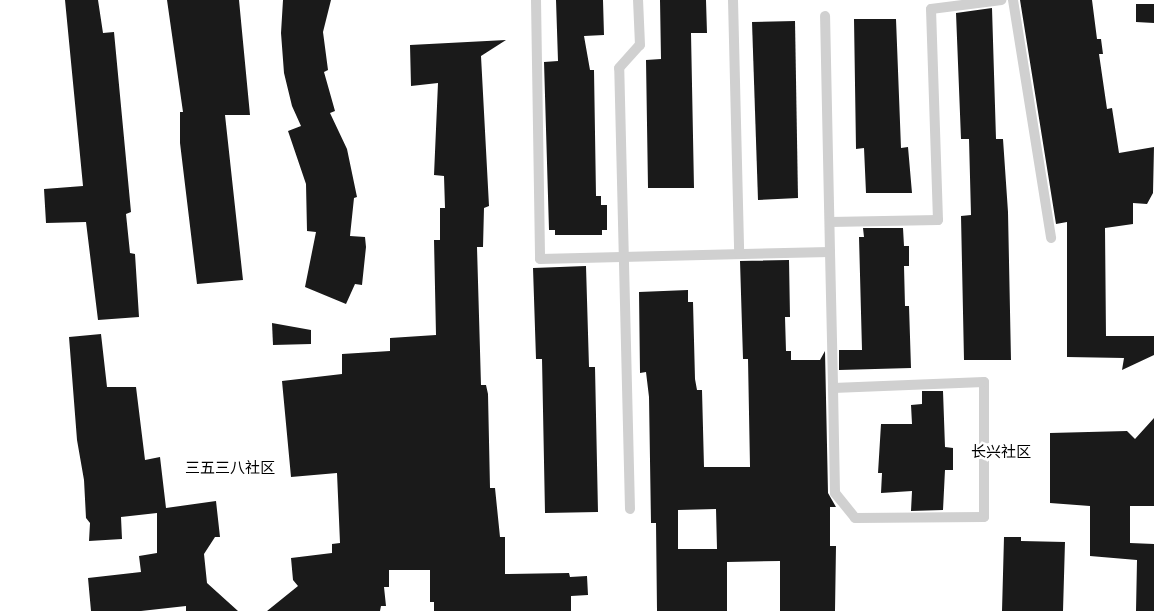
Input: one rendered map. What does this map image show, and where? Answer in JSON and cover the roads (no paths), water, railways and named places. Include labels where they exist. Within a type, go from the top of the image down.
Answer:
[{"type":"lane","points":[[536,0],[540,259],[830,252]]},
{"type":"lane","points":[[630,509],[620,68],[640,45],[638,0]]},
{"type":"lane","points":[[733,0],[739,254]]},
{"type":"lane","points":[[830,222],[938,220],[931,9],[1001,0]]},
{"type":"lane","points":[[1013,0],[1051,238]]},
{"type":"lane","points":[[825,16],[835,493],[855,518],[984,516],[984,382],[833,388]]},
{"type":"district","name":"长兴社区","points":[[1001,452]]},
{"type":"district","name":"三五三八社区","points":[[230,468]]}]
